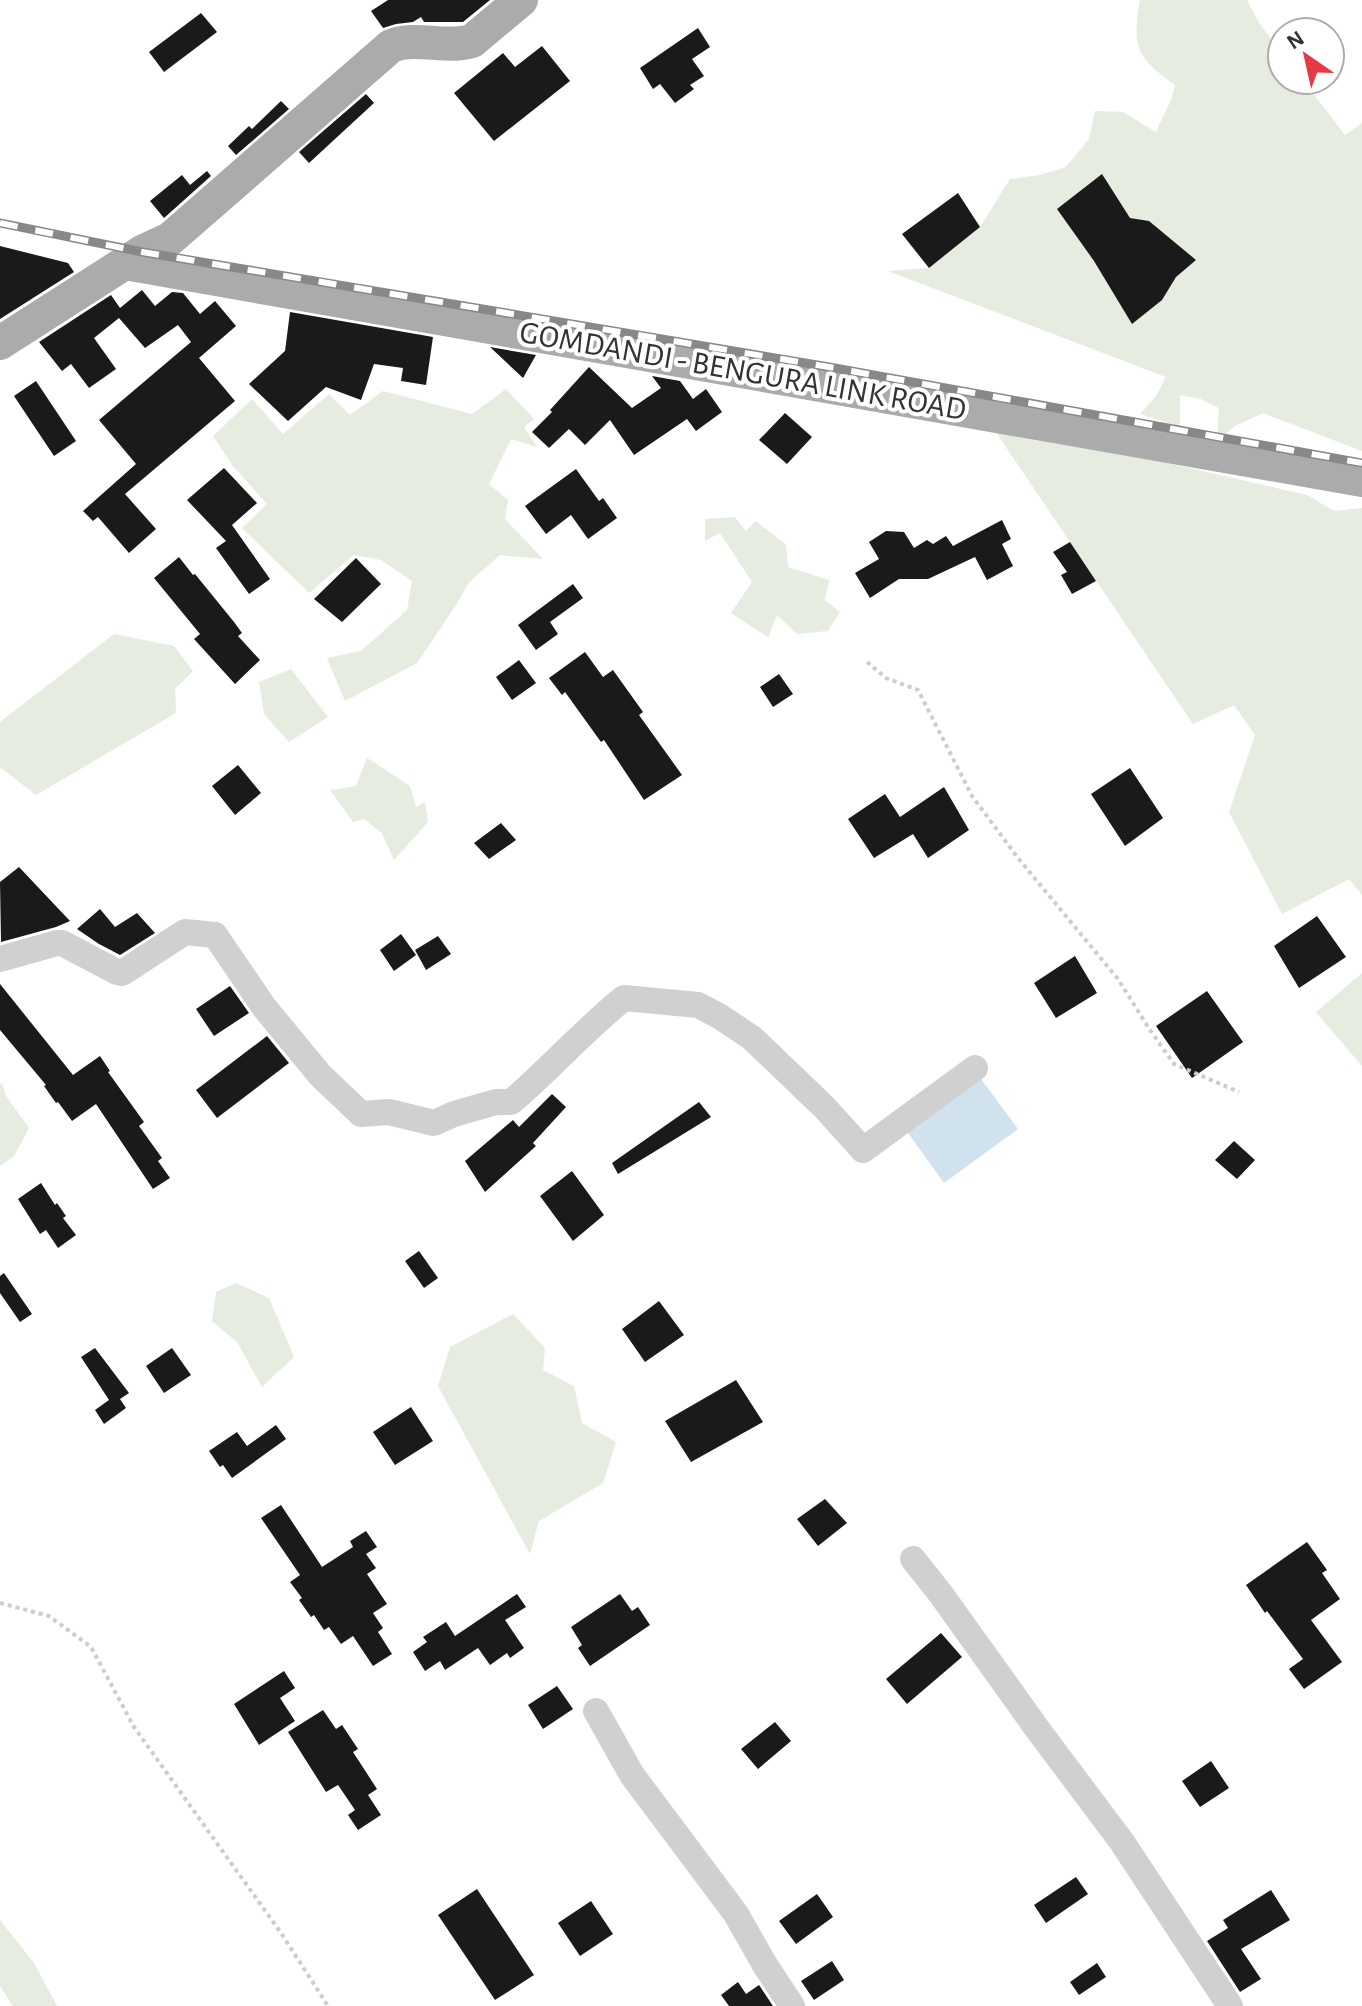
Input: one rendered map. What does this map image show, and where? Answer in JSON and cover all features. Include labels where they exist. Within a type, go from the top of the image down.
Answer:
[{"type":"main road","points":[[0,343],[125,263],[170,239],[391,46],[408,42],[462,44],[472,41],[521,0]]},
{"type":"main road","name":"GOMDANDI - BENGURA LINK ROAD","points":[[125,263],[1362,480]]},
{"type":"street","points":[[0,959],[62,943],[122,973],[185,932],[215,935],[264,1007],[320,1075],[361,1114],[389,1112],[434,1123],[496,1102],[511,1102],[624,998],[698,1005],[719,1016],[752,1038],[824,1107],[863,1150],[975,1068]]},
{"type":"street","points":[[913,1559],[1122,1842],[1230,2006]]},
{"type":"street","points":[[596,1711],[632,1775],[736,1914],[792,2006]]},
{"type":"path","points":[[867,662],[886,678],[918,690],[972,796],[1018,858],[1118,979],[1174,1064],[1239,1092]]},
{"type":"path","points":[[0,1603],[49,1616],[91,1647],[134,1727],[281,1933],[328,2006]]},
{"type":"shaded area","points":[[1140,0],[1247,0],[1266,32],[1266,96],[1315,96],[1345,135],[1362,123],[1362,451],[1263,413],[1235,426],[1217,440],[1219,408],[1201,399],[1180,395],[1180,427],[1140,414],[1156,396],[1166,377],[888,271],[929,268],[980,227],[1010,179],[1066,167],[1089,139],[1095,111],[1123,112],[1156,132],[1175,85],[1145,58],[1137,41]]},
{"type":"shaded area","points":[[506,389],[534,419],[524,427],[537,447],[511,439],[489,484],[508,500],[505,519],[543,559],[500,555],[469,582],[417,663],[345,701],[327,658],[361,651],[407,610],[412,581],[381,560],[354,555],[309,593],[242,528],[267,504],[233,466],[213,436],[252,399],[283,434],[329,394],[350,415],[383,391],[472,414]]},
{"type":"shaded area","points":[[989,422],[1307,495],[1334,511],[1362,508],[1362,895],[1349,879],[1282,914],[1229,812],[1255,735],[1234,705],[1193,724]]},
{"type":"shaded area","points":[[735,517],[746,531],[756,521],[786,545],[788,567],[829,580],[825,600],[840,612],[828,631],[797,634],[777,615],[768,637],[731,613],[752,582],[720,533],[705,541],[705,519]]},
{"type":"shaded area","points":[[114,634],[174,646],[193,671],[175,689],[176,713],[36,795],[0,767],[0,722]]},
{"type":"shaded area","points":[[291,669],[328,717],[289,742],[264,714],[259,682]]},
{"type":"shaded area","points":[[367,758],[410,786],[416,807],[425,802],[428,822],[394,860],[382,833],[364,819],[353,822],[330,790],[356,786]]},
{"type":"shaded area","points":[[1362,973],[1362,1066],[1316,1012]]},
{"type":"shaded area","points":[[0,1084],[29,1128],[14,1156],[0,1166]]},
{"type":"shaded area","points":[[236,1283],[269,1298],[294,1357],[262,1387],[237,1342],[212,1321],[216,1292]]},
{"type":"shaded area","points":[[513,1314],[545,1348],[543,1370],[574,1386],[582,1423],[616,1442],[603,1483],[539,1521],[530,1554],[438,1386],[450,1347]]},
{"type":"shaded area","points":[[0,1920],[34,1963],[57,2006],[13,2006],[0,1986]]},
{"type":"water","points":[[981,1079],[1018,1129],[944,1183],[908,1133]]},
{"type":"building","points":[[388,0],[490,0],[463,22],[424,22],[421,17],[413,22],[383,28],[371,11]]},
{"type":"building","points":[[201,13],[217,32],[164,72],[149,52]]},
{"type":"building","points":[[698,28],[710,47],[692,59],[704,76],[690,85],[694,89],[675,103],[660,84],[653,89],[640,68]]},
{"type":"building","points":[[542,46],[570,81],[494,141],[454,93],[503,53],[515,67]]},
{"type":"building","points":[[366,94],[374,103],[309,163],[299,152]]},
{"type":"building","points":[[281,101],[289,109],[236,155],[228,146],[249,126],[252,129]]},
{"type":"building","points":[[207,171],[211,176],[164,218],[150,201],[182,175],[190,185]]},
{"type":"building","points":[[1102,174],[1130,218],[1149,221],[1196,260],[1176,277],[1162,300],[1132,324],[1094,261],[1057,209]]},
{"type":"building","points":[[958,193],[980,227],[929,268],[902,234]]},
{"type":"building","points":[[0,246],[68,263],[74,272],[0,319]]},
{"type":"building","points":[[142,290],[155,306],[172,292],[183,293],[200,314],[215,301],[236,326],[199,358],[235,401],[125,494],[156,529],[129,553],[98,517],[93,521],[83,511],[136,464],[99,420],[191,342],[178,325],[145,348],[119,318],[94,338],[116,369],[89,388],[71,364],[62,371],[39,342],[111,295],[120,308]]},
{"type":"building","points":[[290,312],[433,337],[426,385],[401,381],[403,368],[374,364],[361,400],[326,387],[288,421],[249,384],[285,351]]},
{"type":"building","points":[[490,347],[536,355],[523,378]]},
{"type":"building","points":[[589,367],[632,408],[661,388],[652,376],[680,381],[693,399],[706,389],[722,412],[696,431],[687,419],[634,455],[610,420],[585,445],[569,429],[549,448],[532,432]]},
{"type":"building","points":[[36,381],[76,441],[54,456],[14,396]]},
{"type":"building","points":[[785,413],[812,437],[787,464],[759,440]]},
{"type":"building","points":[[224,468],[257,503],[232,525],[270,579],[249,594],[216,548],[226,541],[187,500]]},
{"type":"building","points":[[576,469],[599,501],[603,498],[617,518],[588,539],[571,515],[546,534],[525,506]]},
{"type":"building","points":[[1002,520],[1011,539],[1002,544],[1013,566],[987,580],[975,557],[928,579],[899,579],[870,598],[855,573],[879,559],[869,542],[886,531],[904,532],[914,548],[927,540],[933,544],[946,536],[953,546]]},
{"type":"building","points":[[1070,542],[1096,581],[1072,594],[1061,575],[1067,572],[1053,552]]},
{"type":"building","points":[[179,557],[234,622],[242,633],[238,636],[260,660],[235,684],[194,639],[200,634],[154,578]]},
{"type":"building","points":[[356,558],[381,584],[342,622],[314,599]]},
{"type":"building","points":[[573,584],[583,598],[550,622],[558,634],[536,650],[518,625]]},
{"type":"building","points":[[585,652],[603,677],[613,670],[643,712],[639,715],[682,775],[644,800],[604,740],[601,742],[565,692],[562,695],[549,678]]},
{"type":"building","points":[[519,660],[536,683],[512,700],[496,677]]},
{"type":"building","points":[[779,674],[793,694],[773,707],[760,687]]},
{"type":"building","points":[[238,765],[261,793],[235,815],[212,786]]},
{"type":"building","points":[[1130,768],[1163,818],[1125,846],[1091,794]]},
{"type":"building","points":[[944,787],[969,830],[928,858],[913,834],[874,858],[848,819],[885,794],[900,817]]},
{"type":"building","points":[[501,823],[516,840],[489,859],[474,843]]},
{"type":"building","points":[[19,867],[70,921],[1,942],[0,882]]},
{"type":"building","points":[[100,909],[115,927],[137,913],[155,933],[120,955],[77,929]]},
{"type":"building","points":[[1317,916],[1346,957],[1299,988],[1274,946]]},
{"type":"building","points":[[401,934],[416,955],[394,971],[380,950]]},
{"type":"building","points":[[438,936],[451,954],[426,970],[415,950]]},
{"type":"building","points":[[1075,956],[1097,993],[1056,1018],[1034,983]]},
{"type":"building","points":[[0,984],[73,1075],[100,1056],[144,1122],[139,1126],[162,1158],[158,1161],[170,1178],[153,1189],[96,1104],[72,1121],[56,1103],[46,1085],[0,1030]]},
{"type":"building","points":[[230,986],[249,1013],[214,1036],[196,1009]]},
{"type":"building","points":[[1207,991],[1243,1042],[1192,1078],[1156,1026]]},
{"type":"building","points":[[267,1036],[289,1063],[217,1118],[196,1090]]},
{"type":"building","points":[[552,1094],[566,1107],[533,1143],[536,1146],[485,1192],[465,1161],[513,1120],[519,1127]]},
{"type":"building","points":[[699,1102],[711,1117],[618,1174],[612,1163]]},
{"type":"building","points":[[1234,1141],[1255,1160],[1237,1179],[1215,1160]]},
{"type":"building","points":[[572,1171],[604,1215],[573,1241],[540,1196]]},
{"type":"building","points":[[41,1183],[76,1235],[58,1248],[46,1230],[40,1234],[18,1199]]},
{"type":"building","points":[[419,1251],[438,1278],[424,1288],[405,1261]]},
{"type":"building","points":[[4,1273],[32,1314],[20,1322],[0,1293],[0,1276]]},
{"type":"building","points":[[659,1301],[684,1335],[645,1362],[622,1329]]},
{"type":"building","points":[[95,1348],[129,1393],[120,1399],[126,1408],[104,1424],[95,1410],[109,1400],[81,1357]]},
{"type":"building","points":[[172,1348],[191,1375],[164,1393],[146,1366]]},
{"type":"building","points":[[736,1380],[763,1422],[691,1462],[665,1421]]},
{"type":"building","points":[[411,1407],[433,1441],[395,1465],[373,1432]]},
{"type":"building","points":[[276,1425],[286,1439],[232,1478],[209,1451],[237,1432],[247,1446]]},
{"type":"building","points":[[825,1499],[847,1523],[818,1546],[797,1519]]},
{"type":"building","points":[[281,1505],[322,1567],[353,1547],[350,1541],[366,1531],[377,1547],[366,1554],[376,1568],[367,1574],[387,1604],[373,1613],[383,1628],[378,1632],[392,1654],[373,1666],[353,1636],[341,1644],[329,1627],[324,1630],[314,1615],[311,1617],[290,1582],[300,1575],[261,1518]]},
{"type":"building","points":[[1307,1542],[1327,1570],[1322,1573],[1340,1599],[1311,1620],[1342,1662],[1304,1689],[1289,1669],[1303,1659],[1246,1585]]},
{"type":"building","points":[[517,1594],[526,1607],[505,1620],[524,1648],[510,1658],[507,1653],[490,1665],[478,1648],[445,1670],[440,1661],[425,1671],[413,1652],[427,1642],[423,1637],[446,1622],[455,1636]]},
{"type":"building","points":[[620,1594],[632,1611],[638,1607],[650,1625],[590,1666],[578,1648],[582,1645],[571,1627]]},
{"type":"building","points":[[941,1633],[962,1657],[907,1704],[886,1679]]},
{"type":"building","points":[[284,1671],[295,1688],[280,1698],[295,1721],[259,1745],[234,1704]]},
{"type":"building","points":[[557,1686],[573,1709],[543,1729],[528,1705]]},
{"type":"building","points":[[323,1710],[336,1729],[342,1725],[358,1749],[353,1752],[377,1789],[368,1795],[381,1815],[358,1830],[348,1815],[355,1810],[338,1785],[326,1792],[288,1732]]},
{"type":"building","points":[[775,1722],[791,1741],[758,1769],[741,1749]]},
{"type":"building","points":[[1211,1761],[1229,1788],[1200,1807],[1182,1781]]},
{"type":"building","points":[[1076,1877],[1088,1894],[1046,1923],[1034,1905]]},
{"type":"building","points":[[477,1889],[534,1975],[495,2000],[438,1915]]},
{"type":"building","points":[[1271,1890],[1290,1920],[1241,1949],[1261,1979],[1240,1992],[1207,1941],[1228,1928],[1223,1920]]},
{"type":"building","points":[[817,1894],[833,1917],[796,1944],[779,1921]]},
{"type":"building","points":[[591,1901],[613,1934],[580,1956],[558,1923]]},
{"type":"building","points":[[832,1961],[844,1980],[814,2000],[801,1981]]},
{"type":"building","points":[[1097,1963],[1106,1977],[1079,1995],[1070,1982]]},
{"type":"building","points":[[738,1982],[746,1994],[759,1985],[773,2006],[729,2006],[721,1995]]},
{"type":"railway","points":[[0,223],[142,252],[829,367],[1362,463]]}]
